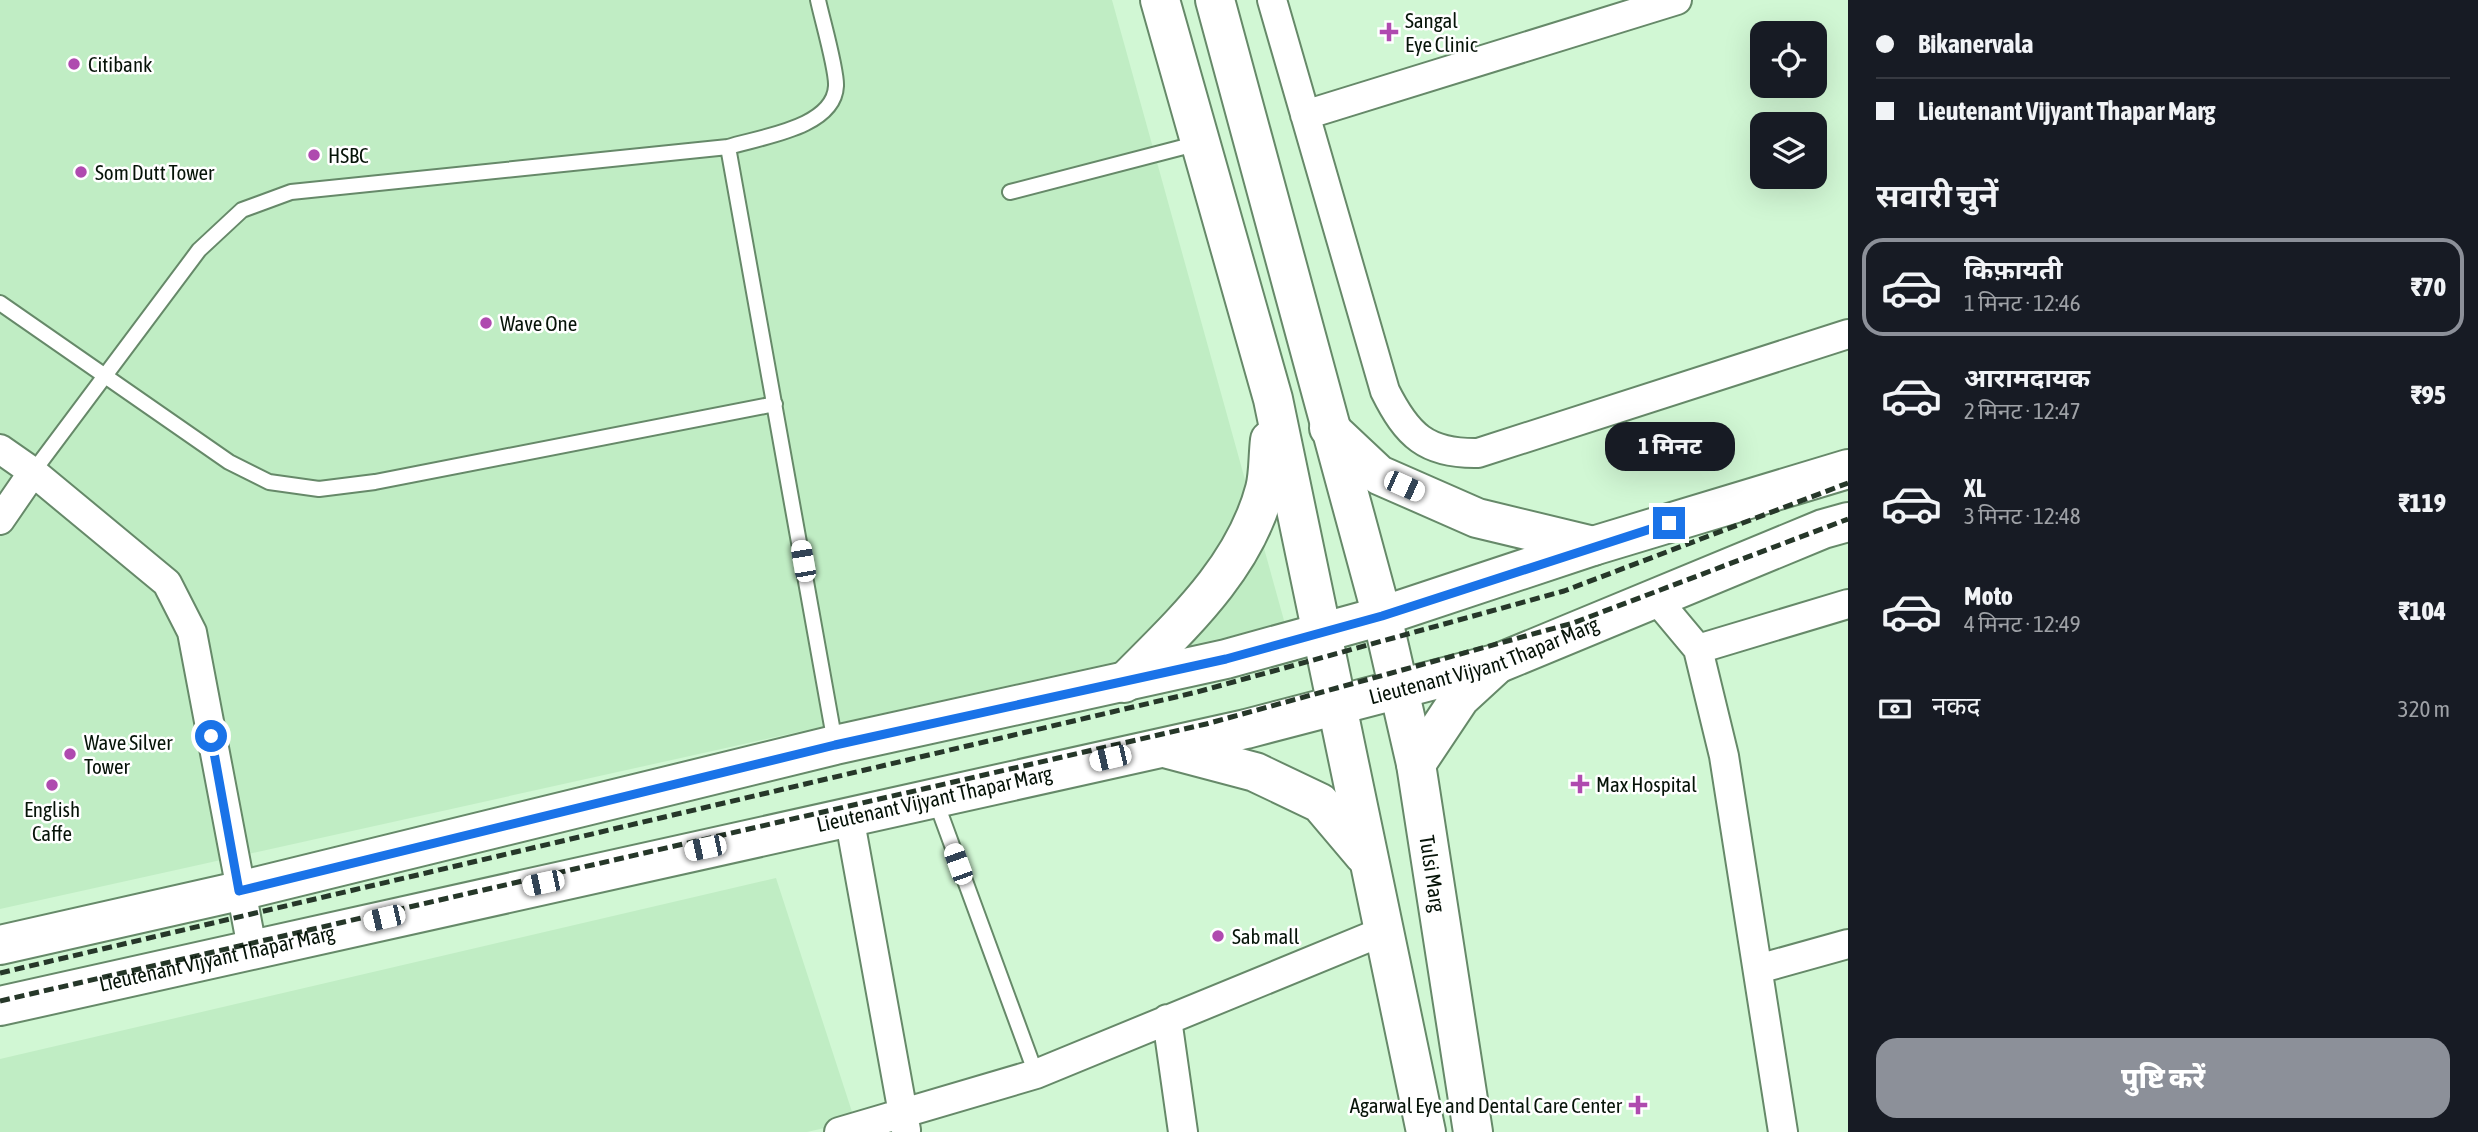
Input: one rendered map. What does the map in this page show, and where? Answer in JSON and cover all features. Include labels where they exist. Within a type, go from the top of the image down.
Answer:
[{"type":"main road","points":[[1160,0],[1273,399],[1426,1132]]},
{"type":"main road","name":"Tulsi Marg","points":[[1214,0],[1399,687],[1416,764],[1474,1132]]},
{"type":"main road","points":[[1124,683],[1178,629],[1233,565],[1265,488],[1273,399]]},
{"type":"main road","points":[[1329,428],[1380,475],[1392,481],[1477,519],[1592,546]]},
{"type":"main road","points":[[0,945],[239,891],[835,745],[1124,683],[1320,633],[1382,616],[1592,546],[1848,469]]},
{"type":"main road","name":"Lieutenant Vijyant Thapar Marg","points":[[0,1006],[1160,747],[1499,663],[1657,600],[1823,529],[1848,522]]},
{"type":"main road","points":[[1416,764],[1460,698],[1499,663]]},
{"type":"main road","points":[[1160,747],[1255,772],[1320,803],[1368,859]]},
{"type":"street","points":[[1272,0],[1385,391],[1402,424],[1424,443],[1453,454],[1478,453],[1848,334]]},
{"type":"street","points":[[1305,115],[1615,9],[1677,0]]},
{"type":"street","points":[[0,449],[33,472],[167,583],[192,632],[239,891],[252,948]]},
{"type":"street","points":[[0,520],[33,472]]},
{"type":"street","points":[[1657,600],[1698,649],[1724,756],[1783,1132]]},
{"type":"street","points":[[1698,649],[1848,604]]},
{"type":"street","points":[[849,816],[905,1123]]},
{"type":"street","points":[[839,1132],[905,1123],[1036,1074],[1384,931]]},
{"type":"street","points":[[1758,969],[1848,944]]},
{"type":"street","points":[[1167,1019],[1183,1132]]},
{"type":"lane","points":[[33,472],[199,250],[242,209],[291,192],[729,147],[808,124],[828,108],[836,86],[818,0]]},
{"type":"lane","points":[[1010,192],[1200,142]]},
{"type":"lane","points":[[729,147],[835,745]]},
{"type":"lane","points":[[0,303],[229,462],[270,482],[319,489],[375,482],[775,404]]},
{"type":"lane","points":[[934,797],[1036,1074]]},
{"type":"shaded area","points":[[0,0],[1112,0],[1285,624],[0,909]]},
{"type":"shaded area","points":[[776,878],[855,1121],[807,1132],[0,1132],[0,1059]]},
{"type":"railway","points":[[0,973],[1197,692],[1564,591],[1848,483]]},
{"type":"railway","points":[[0,1001],[1206,724],[1573,623],[1848,519]]},
{"type":"place","name":"Sangal Eye Clinic","points":[[1389,32]]},
{"type":"place","name":"Citibank","points":[[74,64]]},
{"type":"place","name":"HSBC","points":[[314,155]]},
{"type":"place","name":"Som Dutt Tower","points":[[81,172]]},
{"type":"place","name":"Wave One","points":[[486,323]]},
{"type":"place","name":"Wave Silver Tower","points":[[70,754]]},
{"type":"place","name":"Max Hospital","points":[[1580,784]]},
{"type":"place","name":"English Caffe","points":[[52,785]]},
{"type":"place","name":"Sab mall","points":[[1218,936]]},
{"type":"place","name":"Agarwal Eye and Dental Care Center","points":[[1638,1105]]},
{"type":"route","points":[[211,736],[239,891],[835,745],[1226,659],[1382,616],[1669,523]]}]
